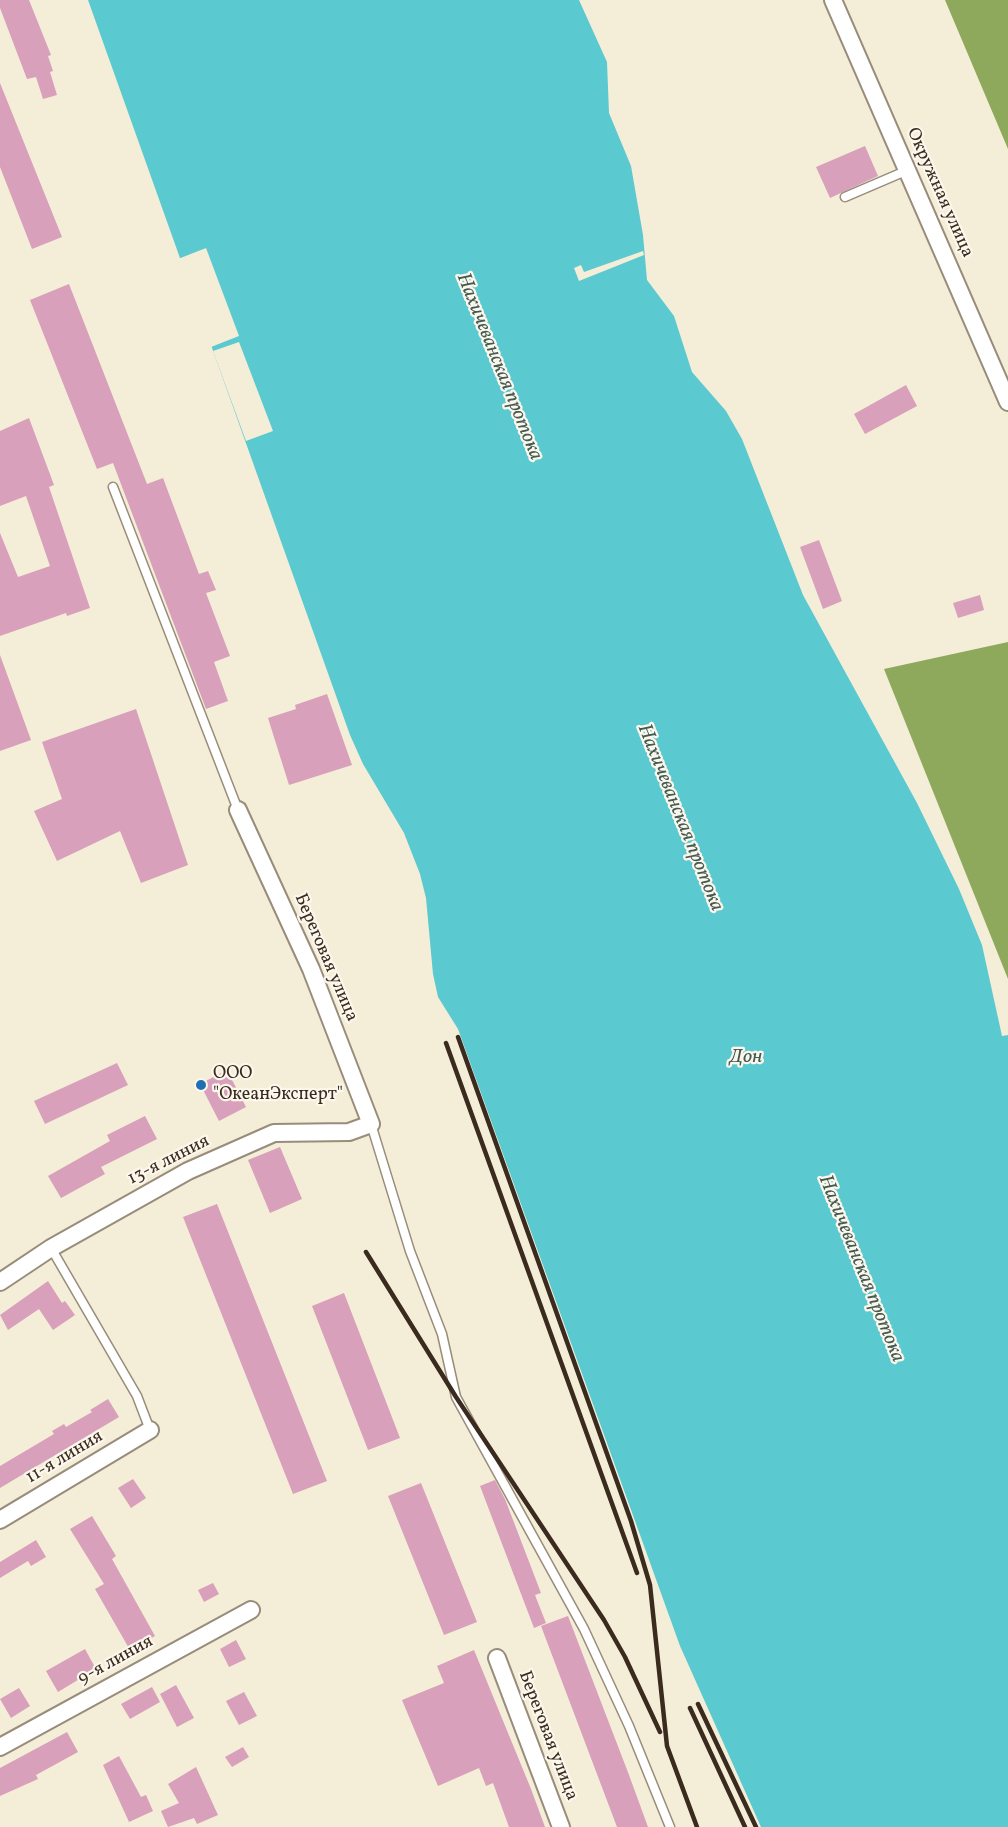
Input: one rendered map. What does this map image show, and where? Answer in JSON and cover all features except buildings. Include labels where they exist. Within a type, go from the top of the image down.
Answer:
[{"type":"street","name":"Окружная улица","points":[[833,0],[1008,402]]},
{"type":"street","name":"Береговая улица","points":[[238,810],[311,969],[371,1124]]},
{"type":"street","name":"13-я линия","points":[[0,1282],[51,1248],[188,1171],[274,1133],[349,1132],[371,1124]]},
{"type":"street","name":"11-я линия","points":[[0,1520],[150,1430]]},
{"type":"street","name":"9-я линия","points":[[0,1747],[251,1610]]},
{"type":"street","name":"Береговая улица","points":[[497,1658],[561,1827]]},
{"type":"lane","points":[[845,197],[908,170]]},
{"type":"lane","points":[[113,487],[238,810]]},
{"type":"lane","points":[[371,1124],[410,1251],[442,1334],[456,1397],[584,1629],[629,1726],[670,1827]]},
{"type":"lane","points":[[51,1248],[137,1396],[150,1430]]},
{"type":"green space","points":[[945,0],[1008,0],[1008,149]]},
{"type":"green space","points":[[1008,642],[1008,979],[884,669]]},
{"type":"water","name":"Дон","points":[[88,0],[579,0],[607,62],[609,113],[631,166],[643,235],[647,280],[674,316],[692,372],[726,411],[742,439],[803,595],[917,803],[1008,998],[1008,1827],[761,1827],[680,1646],[458,1029],[438,997],[433,974],[426,898],[420,874],[404,833],[363,764],[350,735]]},
{"type":"pier","points":[[206,248],[239,336],[211,347],[178,259]]},
{"type":"pier","points":[[643,251],[644,255],[579,281],[574,268],[581,265],[584,272]]},
{"type":"pier","points":[[239,342],[273,431],[246,441],[213,351]]},
{"type":"pier","points":[[985,944],[1008,991],[1008,1035],[1002,1036],[982,945]]},
{"type":"railway","points":[[458,1037],[631,1521],[650,1585],[667,1746],[697,1827]]},
{"type":"railway","points":[[446,1043],[637,1573]]},
{"type":"railway","points":[[366,1252],[456,1397],[604,1620],[625,1657],[660,1732]]},
{"type":"railway","points":[[698,1704],[756,1827]]},
{"type":"railway","points":[[690,1708],[745,1827]]},
{"type":"place","name":"ООО \"ОкеанЭксперт\"","points":[[201,1085]]},
{"type":"water label","name":"Нахичеванская протока","points":[[498,367]]},
{"type":"water label","name":"Нахичеванская протока","points":[[679,818]]},
{"type":"water label","name":"Нахичеванская протока","points":[[860,1269]]}]
